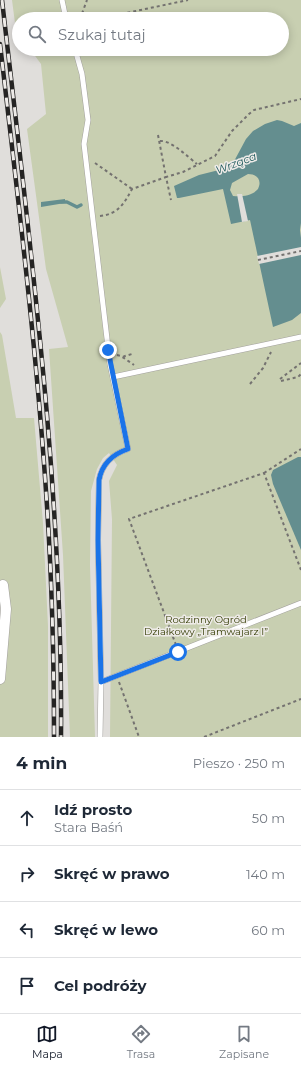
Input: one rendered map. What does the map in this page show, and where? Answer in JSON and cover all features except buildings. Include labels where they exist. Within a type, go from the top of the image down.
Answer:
[{"type":"street","points":[[0,679],[6,609],[3,585]]},
{"type":"lane","points":[[62,0],[65,12]]},
{"type":"lane","points":[[77,56],[82,74],[88,120],[84,142],[113,377],[128,449],[121,451],[108,461],[102,470],[99,480],[98,540],[101,682],[100,737]]},
{"type":"lane","points":[[113,377],[301,337]]},
{"type":"lane","points":[[101,682],[301,603]]},
{"type":"path","points":[[83,12],[87,0]]},
{"type":"path","points":[[131,12],[188,0]]},
{"type":"path","points":[[93,218],[113,213],[125,202],[132,189],[183,172],[217,154],[232,131],[252,111],[301,99]]},
{"type":"path","points":[[158,134],[171,200]]},
{"type":"path","points":[[159,142],[163,141],[174,146],[197,164]]},
{"type":"path","points":[[86,157],[132,189]]},
{"type":"path","points":[[258,260],[301,251]]},
{"type":"path","points":[[250,384],[269,358],[271,343]]},
{"type":"path","points":[[123,357],[132,354]]},
{"type":"path","points":[[301,363],[280,380],[298,377],[301,374]]},
{"type":"path","points":[[178,652],[129,520],[264,473],[301,449]]},
{"type":"path","points":[[264,473],[301,570]]},
{"type":"path","points":[[117,676],[139,737]]},
{"type":"path","points":[[204,737],[301,699]]},
{"type":"green space","name":"Rodzinny Ogród Działkowy „Tramwajarz I”","points":[[12,0],[301,0],[301,737],[110,737],[112,519],[109,481],[117,465],[109,453],[103,458],[97,469],[91,491],[90,565],[95,737],[70,737],[63,555],[49,349],[68,347],[46,269],[27,129],[46,114],[41,64],[35,56],[289,56],[289,12],[14,12]]},
{"type":"green space","points":[[0,267],[6,299],[0,308]]},
{"type":"green space","points":[[0,332],[2,335],[16,418],[34,418],[43,523],[48,626],[48,737],[0,737]]},
{"type":"water","points":[[277,120],[294,126],[301,123],[301,313],[292,320],[273,327],[250,220],[231,224],[223,189],[177,198],[174,186],[199,175],[227,168],[232,165],[246,139],[253,131],[265,124]],"holes":[[[248,174],[258,178],[260,183],[258,189],[246,196],[233,196],[230,190],[232,183]]]},
{"type":"water","points":[[65,199],[65,203],[41,207],[41,202]]},
{"type":"water","points":[[298,457],[301,457],[301,550],[273,484],[271,475],[273,470]]},
{"type":"pier","points":[[237,194],[242,194],[248,221],[242,222]]},
{"type":"pier","points":[[301,247],[301,255],[259,264],[257,256]]},
{"type":"waterway","name":"Wrząca","points":[[61,202],[67,202],[77,207],[81,205]]},
{"type":"railway","points":[[2,0],[34,276],[51,460],[57,552],[61,737]]},
{"type":"railway","points":[[0,44],[26,275],[43,448],[49,535],[54,737]]},
{"type":"route","points":[[108,350],[128,449],[121,451],[108,461],[102,470],[99,480],[98,540],[101,682],[178,652]]}]
